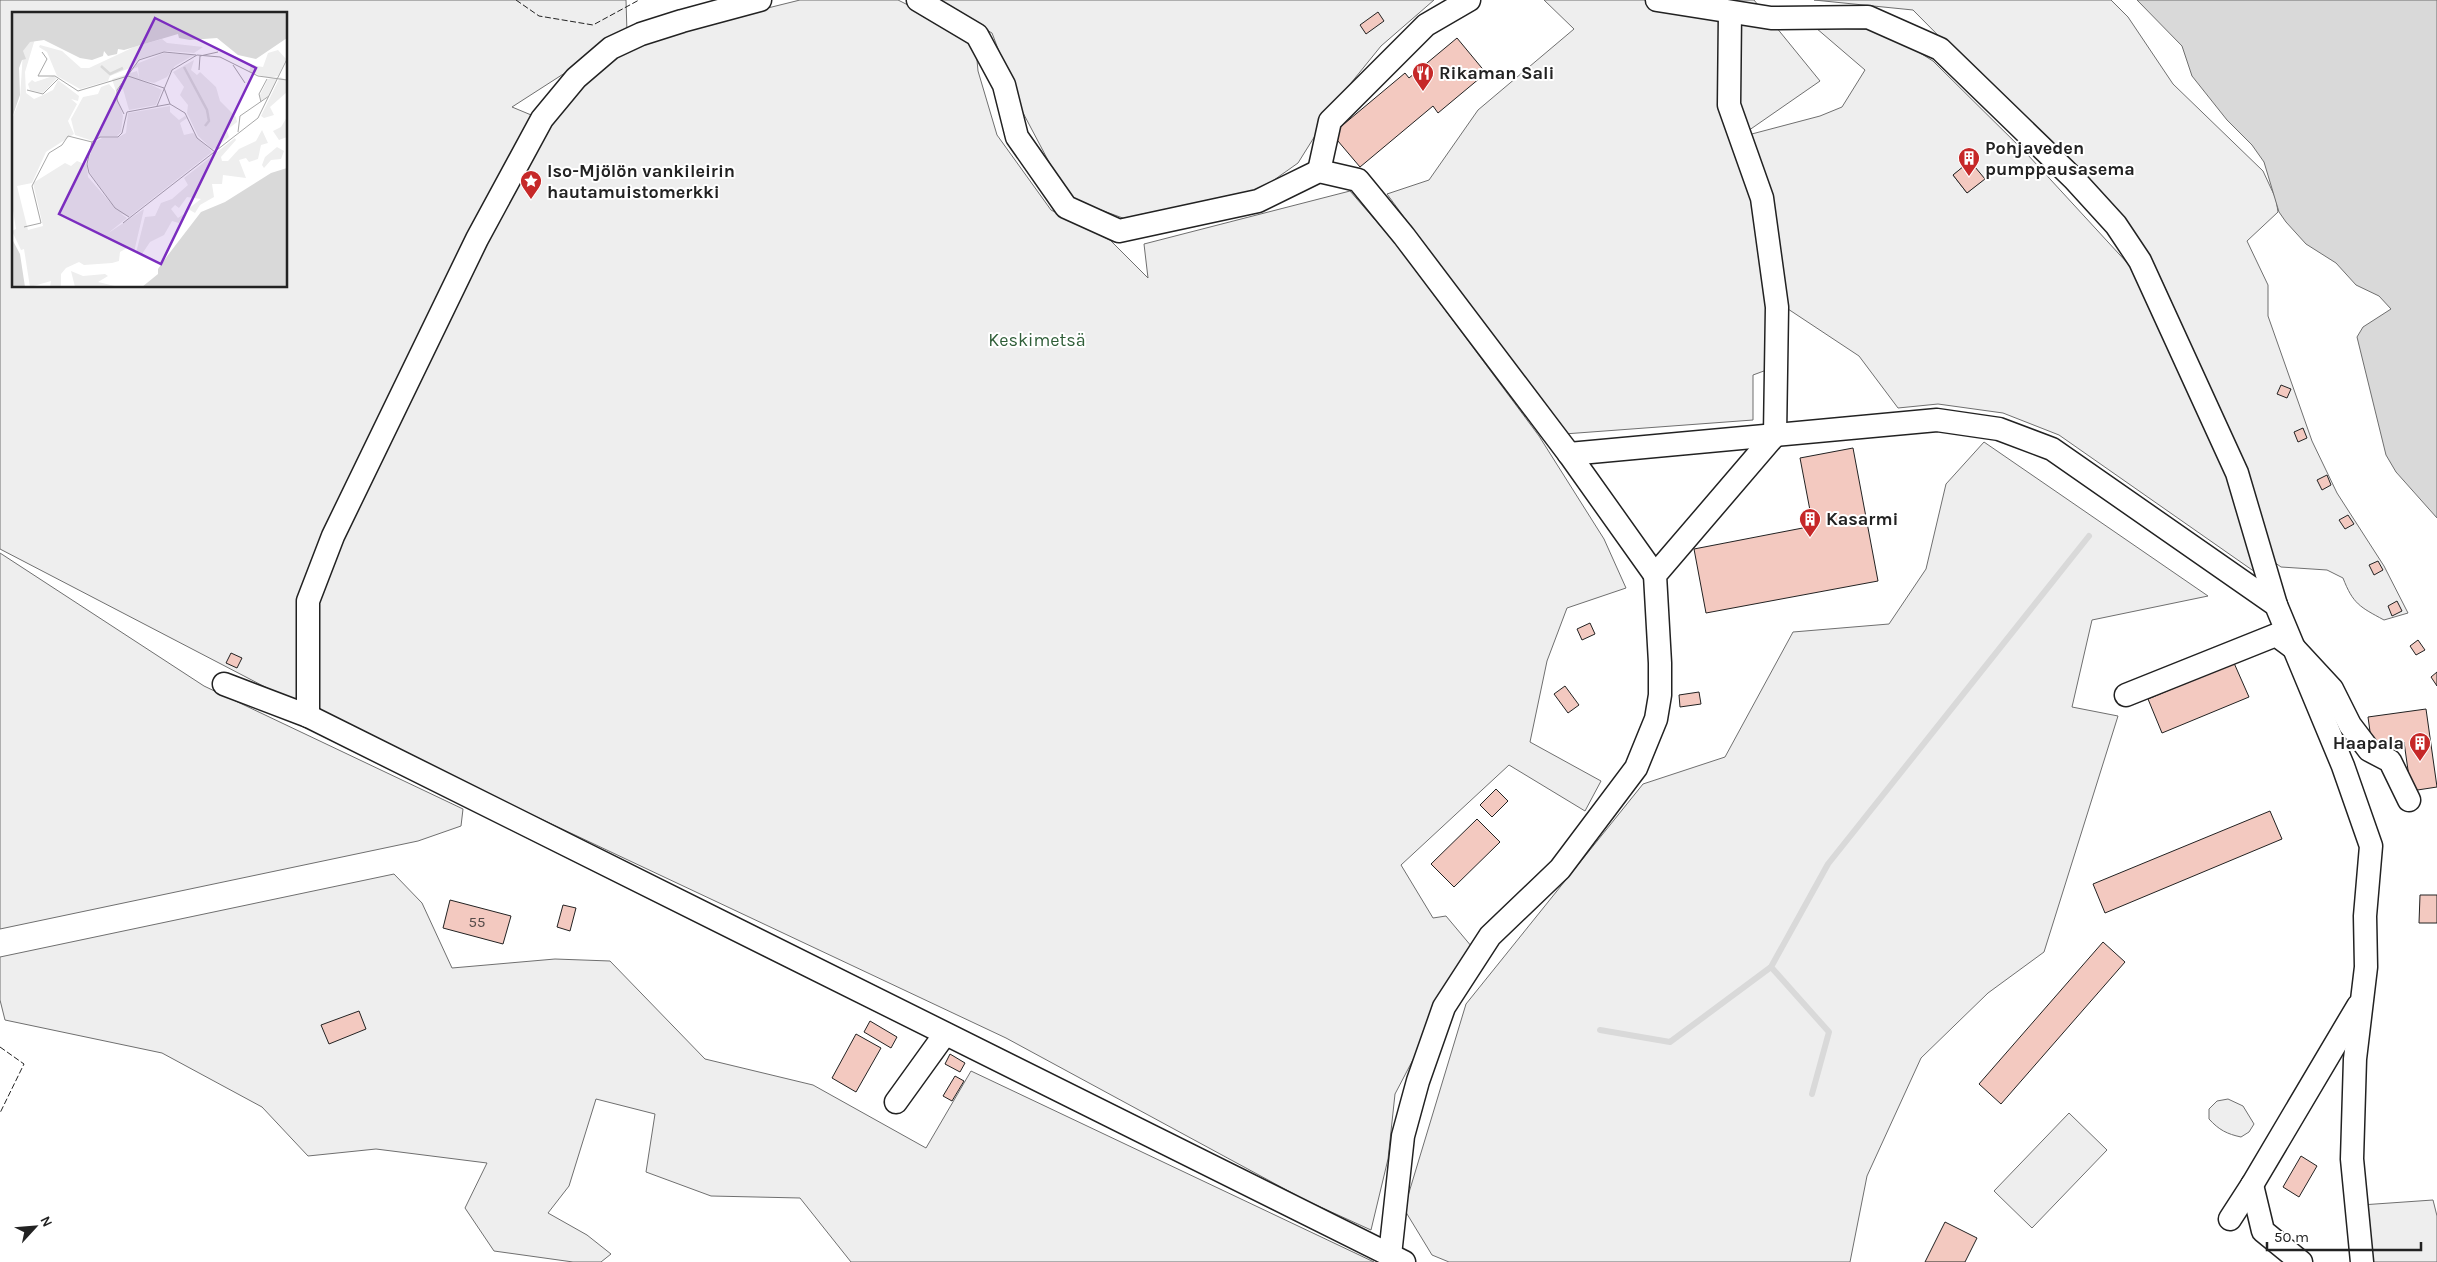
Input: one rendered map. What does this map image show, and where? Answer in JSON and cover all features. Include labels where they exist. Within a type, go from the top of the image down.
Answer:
[{"type":"lane","points":[[308,716],[308,601],[333,536],[477,238],[542,119],[576,78],[611,48],[641,34],[760,0]]},
{"type":"lane","points":[[224,684],[308,716],[1397,1258],[1403,1136],[1418,1081],[1444,1008],[1490,936],[1560,869],[1636,768],[1656,719],[1660,695],[1660,671],[1655,575],[1569,454],[1410,244],[1358,180],[1319,171],[1258,201],[1119,231],[1066,207],[1017,137],[1004,85],[977,35],[918,0]]},
{"type":"lane","points":[[1319,171],[1330,121],[1426,25],[1469,0]]},
{"type":"lane","points":[[1657,0],[1722,7],[1771,18],[1868,17],[1940,49],[2086,193],[2116,226],[2140,261],[2237,473],[2276,605],[2343,766],[2371,846],[2365,916],[2366,967],[2355,1059],[2352,1159],[2362,1262]]},
{"type":"lane","points":[[1655,575],[1775,435],[1777,308],[1762,198],[1729,105],[1722,7]]},
{"type":"lane","points":[[1569,454],[1937,420],[2000,428],[2052,449],[2276,605]]},
{"type":"lane","points":[[2126,695],[2276,635],[2295,649],[2332,689],[2350,725],[2369,750],[2390,760],[2409,800]]},
{"type":"lane","points":[[2230,1219],[2362,998]]},
{"type":"lane","points":[[896,1102],[946,1034]]},
{"type":"lane","points":[[2252,1185],[2263,1231],[2301,1262]]},
{"type":"green space","points":[[0,0],[626,0],[627,33],[512,107],[536,117],[305,596],[301,694],[292,701],[0,549]]},
{"type":"green space","name":"Keskimetsä","points":[[800,0],[898,0],[926,14],[976,49],[978,71],[997,135],[1051,210],[1110,240],[1148,278],[1144,244],[1350,191],[1396,244],[1539,436],[1604,539],[1626,588],[1567,608],[1547,661],[1530,742],[1601,781],[1585,811],[1509,765],[1401,865],[1433,918],[1446,916],[1472,947],[1395,1094],[1388,1159],[1371,1230],[1305,1200],[1006,1038],[320,715],[314,705],[312,598],[436,341],[558,107],[639,40]]},
{"type":"green space","points":[[933,0],[1434,0],[1381,46],[1338,99],[1298,163],[1257,192],[1131,221],[1068,198],[1021,109],[992,33]]},
{"type":"green space","points":[[1544,0],[1754,0],[1820,81],[1732,142],[1750,193],[1768,310],[1772,368],[1753,375],[1753,420],[1564,434],[1387,194],[1429,180],[1478,110],[1574,29]]},
{"type":"green space","points":[[1814,0],[2111,0],[2128,17],[2173,84],[2263,171],[2276,199],[2278,212],[2247,241],[2268,285],[2268,316],[2312,441],[2337,493],[2384,566],[2408,613],[2384,620],[2358,604],[2350,594],[2343,578],[2327,570],[2281,567],[2274,562],[2248,474],[2162,281],[2131,230],[1913,10]]},
{"type":"green space","points":[[1816,28],[1883,30],[1933,61],[2027,154],[2131,267],[2227,477],[2255,572],[2059,435],[2003,413],[1938,404],[1898,408],[1859,356],[1785,307],[1748,135],[1820,116],[1842,107],[1865,70]],"holes":[[[1970,162],[1984,179],[1967,193],[1953,175]]]},
{"type":"green space","points":[[1984,442],[2208,596],[2092,620],[2072,707],[2118,716],[2044,952],[1988,993],[1921,1058],[1867,1176],[1850,1262],[1449,1262],[1432,1255],[1404,1209],[1466,1004],[1643,784],[1725,757],[1793,632],[1889,624],[1926,569],[1946,484]]},
{"type":"green space","points":[[0,553],[204,686],[463,809],[461,826],[418,841],[0,929]]},
{"type":"green space","points":[[394,874],[422,903],[452,968],[555,959],[610,961],[705,1059],[813,1085],[926,1148],[971,1071],[1374,1262],[851,1262],[800,1198],[711,1196],[646,1172],[655,1114],[596,1099],[569,1186],[548,1213],[587,1235],[611,1254],[601,1262],[573,1262],[494,1251],[465,1208],[487,1163],[376,1149],[308,1156],[262,1107],[162,1053],[5,1020],[0,1000],[0,957]]},
{"type":"green space","points":[[2228,1099],[2243,1106],[2254,1124],[2249,1132],[2241,1137],[2224,1131],[2209,1119],[2209,1109],[2217,1101]]},
{"type":"green space","points":[[2069,1113],[2107,1150],[2032,1228],[1994,1191]]},
{"type":"green space","points":[[2433,1200],[2437,1216],[2437,1262],[2367,1262],[2361,1205]]},
{"type":"shaded area","points":[[2137,0],[2437,0],[2437,518],[2396,472],[2386,455],[2357,337],[2363,327],[2391,309],[2379,296],[2356,285],[2336,263],[2306,244],[2286,222],[2279,212],[2264,162],[2252,145],[2227,120],[2192,76],[2182,46]]},
{"type":"building","points":[[1378,12],[1384,21],[1366,34],[1360,25]]},
{"type":"building","name":"Rikaman Sali","points":[[1457,38],[1486,73],[1438,113],[1433,106],[1360,167],[1332,134],[1405,73],[1409,78]]},
{"type":"building","name":"Pohjaveden pumppausasema","points":[[1970,161],[1985,179],[1967,193],[1953,175]]},
{"type":"building","points":[[2281,385],[2291,389],[2287,398],[2277,394]]},
{"type":"building","points":[[2303,428],[2307,438],[2298,442],[2294,432]]},
{"type":"building","name":"Kasarmi","points":[[1853,448],[1878,581],[1706,613],[1694,549],[1813,526],[1800,458]]},
{"type":"building","points":[[2327,475],[2331,485],[2322,490],[2317,480]]},
{"type":"building","points":[[2348,515],[2354,524],[2345,529],[2339,520]]},
{"type":"building","points":[[2378,561],[2383,570],[2374,575],[2369,565]]},
{"type":"building","points":[[2397,601],[2402,611],[2392,616],[2388,606]]},
{"type":"building","points":[[1590,623],[1595,634],[1582,640],[1577,629]]},
{"type":"building","points":[[2418,640],[2425,650],[2416,655],[2410,646]]},
{"type":"building","points":[[231,653],[242,658],[237,668],[226,663]]},
{"type":"building","points":[[2234,663],[2249,697],[2162,733],[2148,699]]},
{"type":"building","points":[[2437,672],[2437,686],[2431,677]]},
{"type":"building","points":[[1565,686],[1579,705],[1568,713],[1554,694]]},
{"type":"building","points":[[1699,692],[1701,704],[1680,707],[1679,695]]},
{"type":"building","name":"Haapala","points":[[2426,709],[2437,787],[2411,791],[2404,742],[2372,746],[2368,717]]},
{"type":"building","points":[[1496,789],[1508,801],[1492,817],[1480,805]]},
{"type":"building","points":[[2270,811],[2282,839],[2105,913],[2093,884]]},
{"type":"building","points":[[1477,819],[1500,842],[1454,887],[1431,864]]},
{"type":"building","points":[[2420,895],[2437,895],[2437,923],[2419,923]]},
{"type":"building","points":[[450,900],[511,916],[503,944],[443,928]]},
{"type":"building","points":[[563,905],[576,908],[570,931],[557,927]]},
{"type":"building","points":[[2103,942],[2125,962],[2001,1104],[1979,1084]]},
{"type":"building","points":[[359,1011],[366,1029],[329,1044],[321,1025]]},
{"type":"building","points":[[870,1021],[897,1037],[891,1048],[864,1032]]},
{"type":"building","points":[[856,1034],[881,1048],[856,1092],[832,1078]]},
{"type":"building","points":[[950,1054],[965,1063],[960,1072],[945,1064]]},
{"type":"building","points":[[955,1076],[964,1081],[952,1101],[943,1096]]},
{"type":"building","points":[[2301,1156],[2317,1166],[2299,1197],[2283,1187]]},
{"type":"building","points":[[1945,1222],[1977,1238],[1965,1262],[1925,1262]]},
{"type":"waterway","points":[[1600,1030],[1670,1042],[1771,967],[1828,864],[2089,536]]},
{"type":"waterway","points":[[1771,967],[1829,1032],[1812,1094]]},
{"type":"fence","points":[[516,0],[539,16],[593,25],[639,0]]},
{"type":"fence","points":[[0,1047],[24,1064],[0,1113]]},
{"type":"place","name":"Rikaman Sali","points":[[1423,92]]},
{"type":"place","name":"Pohjaveden pumppausasema","points":[[1969,177]]},
{"type":"place","name":"Iso-Mjölön vankileirin hautamuistomerkki","points":[[531,200]]},
{"type":"place","name":"Kasarmi","points":[[1810,538]]},
{"type":"place","name":"Haapala","points":[[2420,762]]}]
